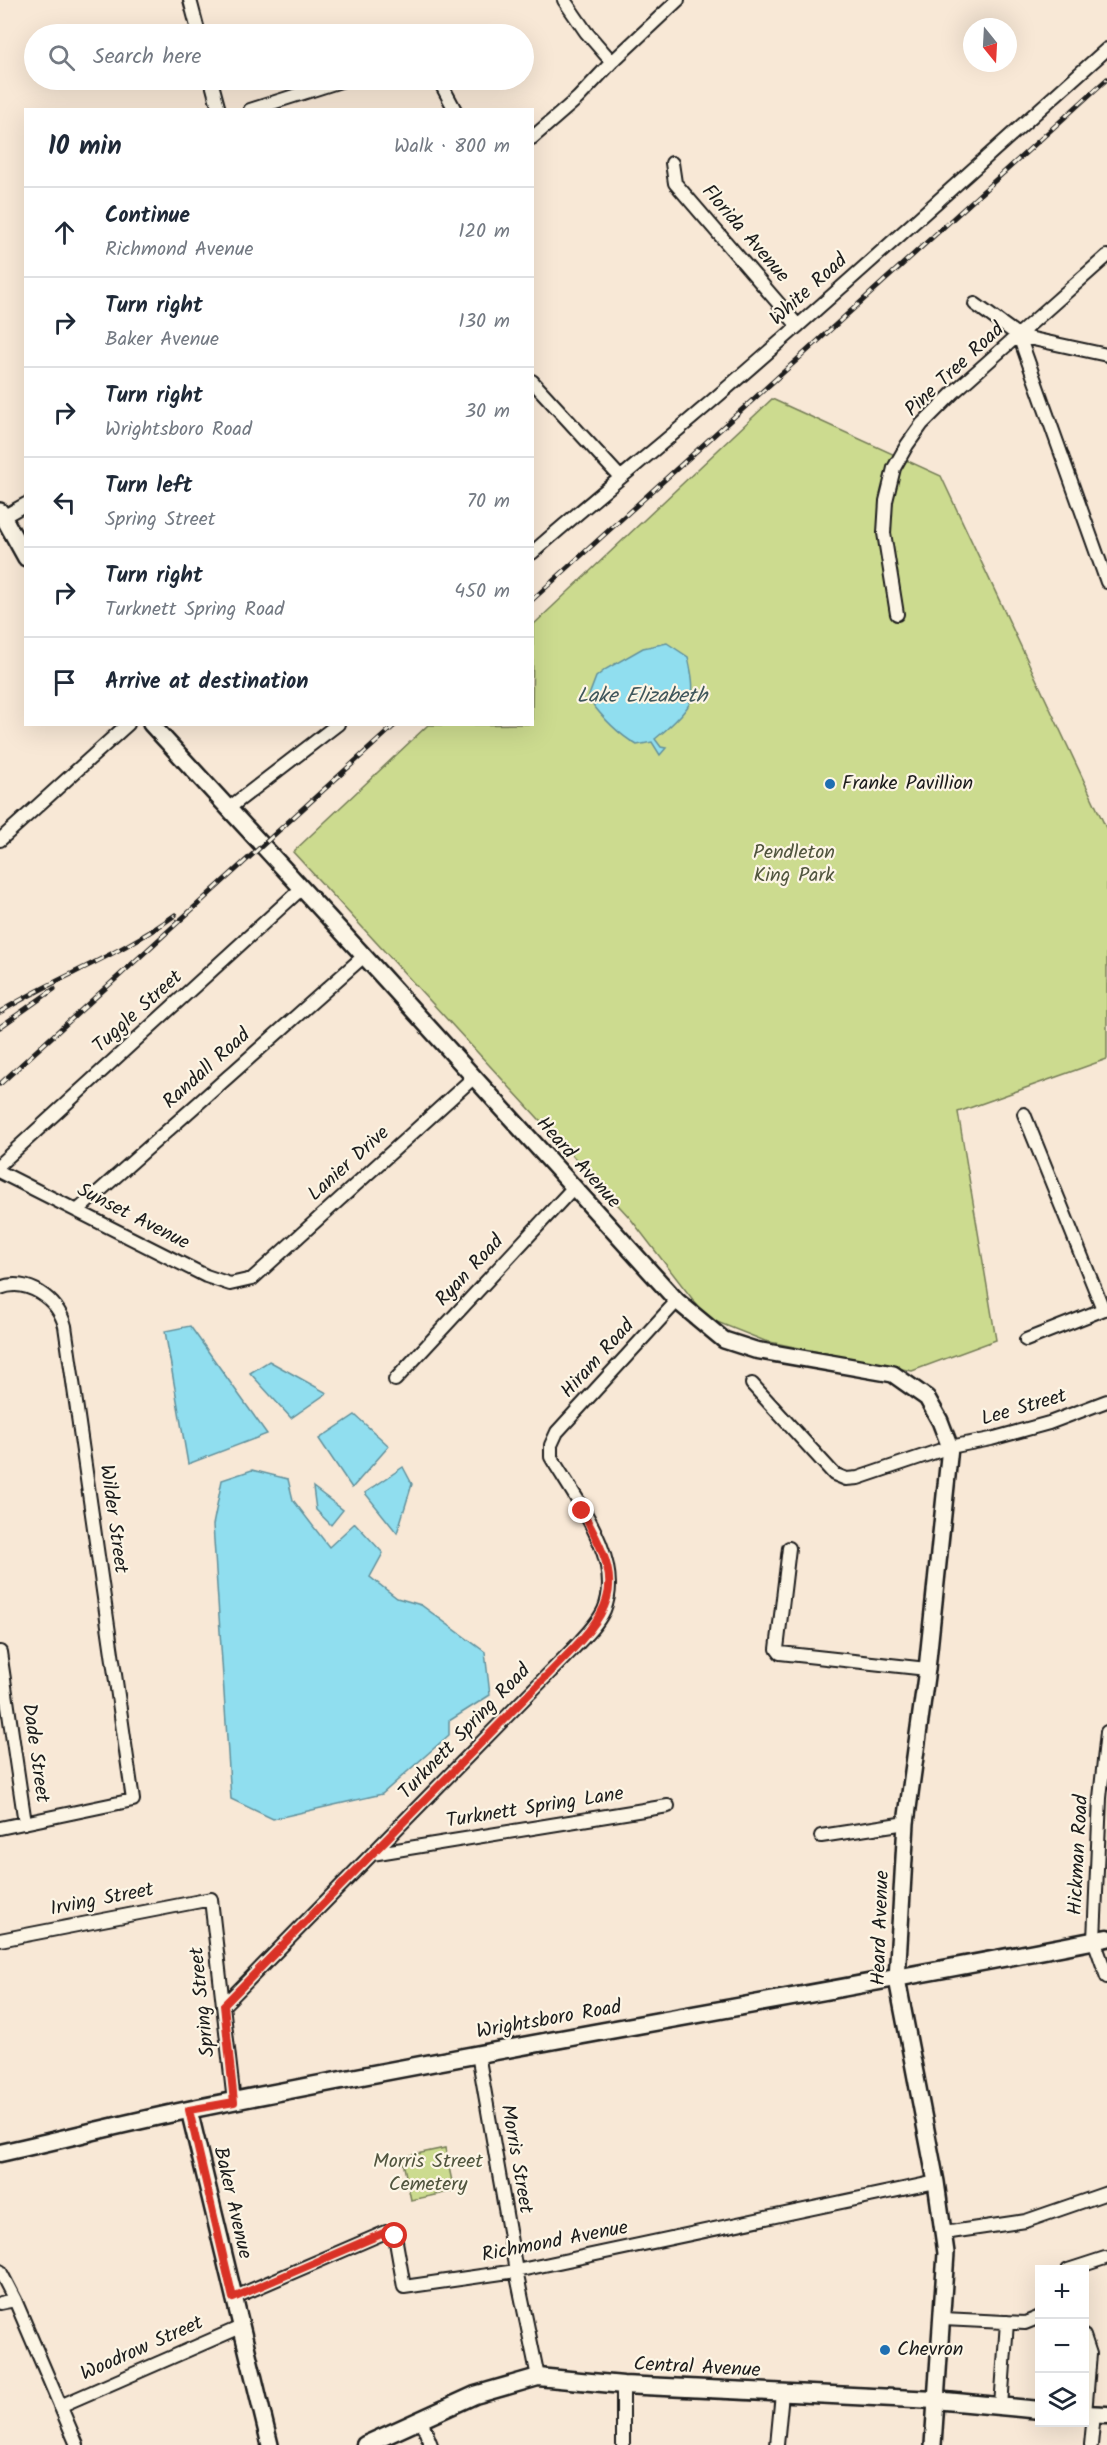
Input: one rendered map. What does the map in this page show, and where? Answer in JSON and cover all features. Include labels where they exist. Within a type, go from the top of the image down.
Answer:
[{"type":"main road","name":"Wrightsboro Road","points":[[0,2153],[189,2110],[478,2054],[897,1979],[1100,1939]]},
{"type":"main road","name":"Central Avenue","points":[[365,2445],[475,2395],[537,2377],[623,2385],[935,2400],[1035,2409]]},
{"type":"street","points":[[190,0],[197,24]]},
{"type":"street","points":[[564,0],[586,32],[612,62]]},
{"type":"street","points":[[534,136],[578,98],[612,62],[678,0]]},
{"type":"street","name":"White Road","points":[[534,551],[798,326],[1107,49]]},
{"type":"street","points":[[214,90],[218,108]]},
{"type":"street","points":[[256,108],[313,90]]},
{"type":"street","points":[[444,90],[454,108]]},
{"type":"street","name":"Florida Avenue","points":[[672,163],[675,183],[798,326]]},
{"type":"street","name":"Pine Tree Road","points":[[897,614],[884,533],[886,501],[894,468],[922,423],[1107,256]]},
{"type":"street","points":[[975,304],[1019,336],[1107,354]]},
{"type":"street","points":[[1019,336],[1107,582]]},
{"type":"street","points":[[534,383],[620,477]]},
{"type":"street","points":[[24,505],[1,514],[24,554]]},
{"type":"street","points":[[0,840],[126,726]]},
{"type":"street","name":"Heard Avenue","points":[[153,726],[676,1302],[724,1340],[755,1350],[893,1374],[927,1398],[940,1421],[950,1447],[927,1669],[906,1823],[897,1979],[936,2182],[946,2253],[933,2445]]},
{"type":"street","points":[[229,808],[335,726]]},
{"type":"street","name":"Tuggle Street","points":[[0,1164],[302,888]]},
{"type":"street","name":"Randall Road","points":[[76,1211],[364,956]]},
{"type":"street","name":"Lanier Drive","points":[[252,1279],[473,1078]]},
{"type":"street","points":[[1024,1114],[1105,1309],[1026,1340]]},
{"type":"street","name":"Sunset Avenue","points":[[0,1172],[206,1276],[230,1284],[252,1279]]},
{"type":"street","name":"Ryan Road","points":[[395,1380],[573,1188]]},
{"type":"street","name":"Wilder Street","points":[[1,1287],[10,1284],[29,1287],[57,1305],[65,1326],[133,1800],[25,1823]]},
{"type":"street","name":"Hiram Road","points":[[550,1445],[557,1432],[676,1302]]},
{"type":"street","points":[[752,1384],[834,1474],[846,1479],[858,1478],[950,1447]]},
{"type":"street","name":"Lee Street","points":[[950,1447],[991,1439],[1049,1423],[1107,1401]]},
{"type":"street","name":"Turknett Spring Road","points":[[224,2005],[590,1632],[604,1610],[610,1582],[604,1550],[551,1457],[550,1445]]},
{"type":"street","points":[[789,1548],[777,1649],[780,1653],[927,1669]]},
{"type":"street","name":"Dade Street","points":[[0,1652],[25,1823]]},
{"type":"street","name":"Hickman Road","points":[[1107,1732],[1100,1798],[1100,1939],[1107,1977]]},
{"type":"street","name":"Turknett Spring Lane","points":[[372,1854],[668,1806]]},
{"type":"street","points":[[0,1828],[25,1823]]},
{"type":"street","points":[[821,1836],[906,1823]]},
{"type":"street","name":"Spring Street","points":[[211,1899],[234,2102]]},
{"type":"street","name":"Irving Street","points":[[0,1940],[211,1899]]},
{"type":"street","name":"Morris Street","points":[[478,2054],[537,2377]]},
{"type":"street","name":"Baker Avenue","points":[[189,2110],[270,2445]]},
{"type":"street","name":"Richmond Avenue","points":[[233,2298],[386,2232],[395,2236],[404,2287],[516,2271],[936,2182]]},
{"type":"street","points":[[944,2233],[1026,2221],[1107,2193]]},
{"type":"street","points":[[1083,2265],[1105,2258]]},
{"type":"street","points":[[0,2271],[15,2300],[77,2445]]},
{"type":"street","points":[[0,2303],[15,2300]]},
{"type":"street","points":[[943,2319],[1025,2323],[1037,2319]]},
{"type":"street","points":[[1001,2406],[1008,2322]]},
{"type":"street","name":"Woodrow Street","points":[[60,2406],[241,2327]]},
{"type":"street","points":[[1089,2351],[1093,2414],[1091,2445]]},
{"type":"street","points":[[623,2385],[623,2445]]},
{"type":"street","points":[[777,2445],[782,2393]]},
{"type":"street","points":[[421,2420],[432,2445]]},
{"type":"green space","name":"Pendleton King Park","points":[[772,399],[941,476],[1107,830],[1107,1059],[958,1112],[996,1340],[912,1371],[765,1341],[707,1318],[630,1218],[293,852],[427,726],[534,726],[534,624]]},
{"type":"green space","name":"Morris Street Cemetery","points":[[445,2148],[454,2191],[411,2200],[402,2157]]},
{"type":"water","name":"Lake Elizabeth","points":[[667,643],[688,657],[693,690],[689,705],[655,739],[661,747],[666,748],[660,755],[652,742],[637,745],[623,736],[588,698],[596,677],[606,669],[643,648]]},
{"type":"water","points":[[190,1326],[267,1434],[188,1464],[165,1331]]},
{"type":"water","points":[[269,1361],[327,1393],[291,1418],[250,1373]]},
{"type":"water","points":[[355,1415],[389,1446],[352,1488],[319,1439]]},
{"type":"water","points":[[403,1467],[412,1484],[397,1533],[365,1493]]},
{"type":"water","points":[[252,1470],[288,1479],[293,1500],[329,1547],[355,1523],[383,1553],[370,1577],[397,1598],[421,1605],[485,1652],[490,1695],[449,1721],[449,1735],[382,1794],[273,1819],[231,1799],[213,1525],[222,1480]]},
{"type":"water","points":[[313,1487],[343,1510],[331,1525],[316,1510]]},
{"type":"railway","points":[[534,598],[1107,79]]},
{"type":"railway","points":[[0,1084],[394,726]]},
{"type":"railway","points":[[0,1012],[133,942],[175,915]]},
{"type":"railway","points":[[0,1027],[54,989]]},
{"type":"place","name":"Franke Pavillion","points":[[830,784]]},
{"type":"place","name":"Chevron","points":[[885,2350]]},
{"type":"route","points":[[395,2236],[386,2232],[233,2298],[189,2110],[234,2102],[224,2005],[590,1632],[604,1610],[610,1582],[604,1550],[582,1511]]}]
